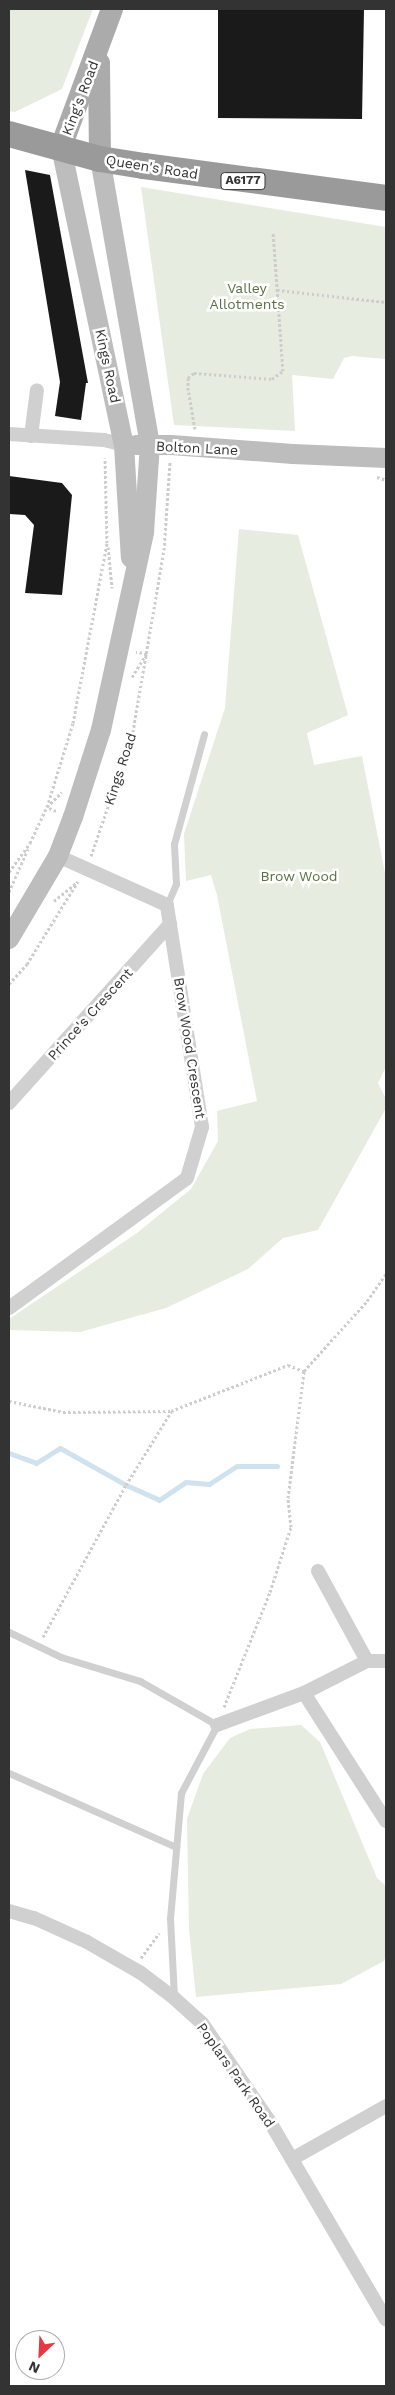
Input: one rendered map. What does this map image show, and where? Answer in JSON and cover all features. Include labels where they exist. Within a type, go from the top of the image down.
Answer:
[{"type":"highway","name":"Queen's Road","points":[[9,134],[62,147],[100,159],[256,183],[386,198]]},
{"type":"main road","name":"King's Road","points":[[62,147],[112,9]]},
{"type":"main road","name":"King's Road","points":[[98,50],[100,159]]},
{"type":"street","name":"Kings Road","points":[[62,147],[124,445],[132,587]]},
{"type":"street","name":"Kings Road","points":[[9,939],[58,856],[73,817],[101,730],[120,651],[144,532],[150,445],[100,159]]},
{"type":"street","points":[[31,436],[37,390]]},
{"type":"street","name":"Bolton Lane","points":[[9,434],[104,440],[124,445],[198,447],[386,458]]},
{"type":"street","points":[[58,856],[167,905]]},
{"type":"street","name":"Brow Wood Crescent","points":[[9,1308],[187,1178],[202,1127],[167,905]]},
{"type":"street","name":"Prince's Crescent","points":[[9,1103],[170,924]]},
{"type":"street","points":[[318,1571],[367,1661]]},
{"type":"street","points":[[216,1725],[304,1693],[367,1661],[386,1661]]},
{"type":"street","points":[[304,1693],[386,1821]]},
{"type":"street","name":"Poplars Park Road","points":[[9,1911],[34,1918],[87,1942],[132,1969],[174,1998],[202,2023],[270,2122],[386,2320]]},
{"type":"street","points":[[292,2159],[386,2106]]},
{"type":"lane","points":[[167,905],[176,884],[174,844],[204,734]]},
{"type":"lane","points":[[9,1632],[61,1657],[140,1681],[216,1725],[181,1793],[170,1918],[174,1998]]},
{"type":"lane","points":[[9,1773],[176,1847]]},
{"type":"path","points":[[198,447],[188,390],[188,378],[194,373],[272,379],[283,371],[273,232]]},
{"type":"path","points":[[277,290],[386,302]]},
{"type":"path","points":[[9,892],[47,807],[73,723],[107,544],[104,440]]},
{"type":"path","name":"Kings Road","points":[[98,838],[132,737],[164,550],[170,461]]},
{"type":"path","points":[[9,872],[30,843]]},
{"type":"path","points":[[9,984],[27,964],[86,869]]},
{"type":"path","points":[[216,1725],[270,1592],[291,1527],[288,1498],[304,1371],[368,1301],[386,1274]]},
{"type":"path","points":[[9,1401],[63,1412],[171,1411],[288,1365],[304,1371]]},
{"type":"path","points":[[37,1646],[126,1485],[171,1411]]},
{"type":"path","points":[[132,1969],[170,1918]]},
{"type":"green space","points":[[9,9],[93,9],[62,89],[15,112],[9,111]]},
{"type":"green space","name":"Valley Allotments","points":[[141,187],[386,227],[386,359],[352,356],[344,358],[333,379],[292,375],[295,431],[174,425]]},
{"type":"green space","name":"Brow Wood","points":[[239,529],[298,535],[348,715],[307,733],[314,765],[362,756],[386,878],[386,1067],[378,1083],[386,1099],[386,1108],[318,1230],[283,1238],[248,1269],[166,1308],[80,1332],[9,1330],[9,1319],[137,1233],[191,1189],[218,1141],[217,1111],[257,1101],[217,895],[211,875],[186,881],[184,834],[225,708]]},
{"type":"green space","points":[[301,1725],[320,1742],[377,1878],[386,1886],[386,1955],[384,1961],[341,1984],[196,1997],[189,1929],[187,1819],[203,1774],[230,1738],[250,1729]]},
{"type":"building","points":[[218,9],[364,9],[362,119],[218,118]]},
{"type":"building","points":[[25,170],[50,175],[88,383],[86,383],[81,420],[55,416],[60,382]]},
{"type":"building","points":[[9,476],[62,483],[72,495],[62,595],[25,593],[34,525],[25,515],[9,514]]},
{"type":"waterway","points":[[9,1453],[36,1463],[60,1448],[126,1485],[159,1500],[186,1482],[209,1484],[237,1466],[277,1466]]}]
